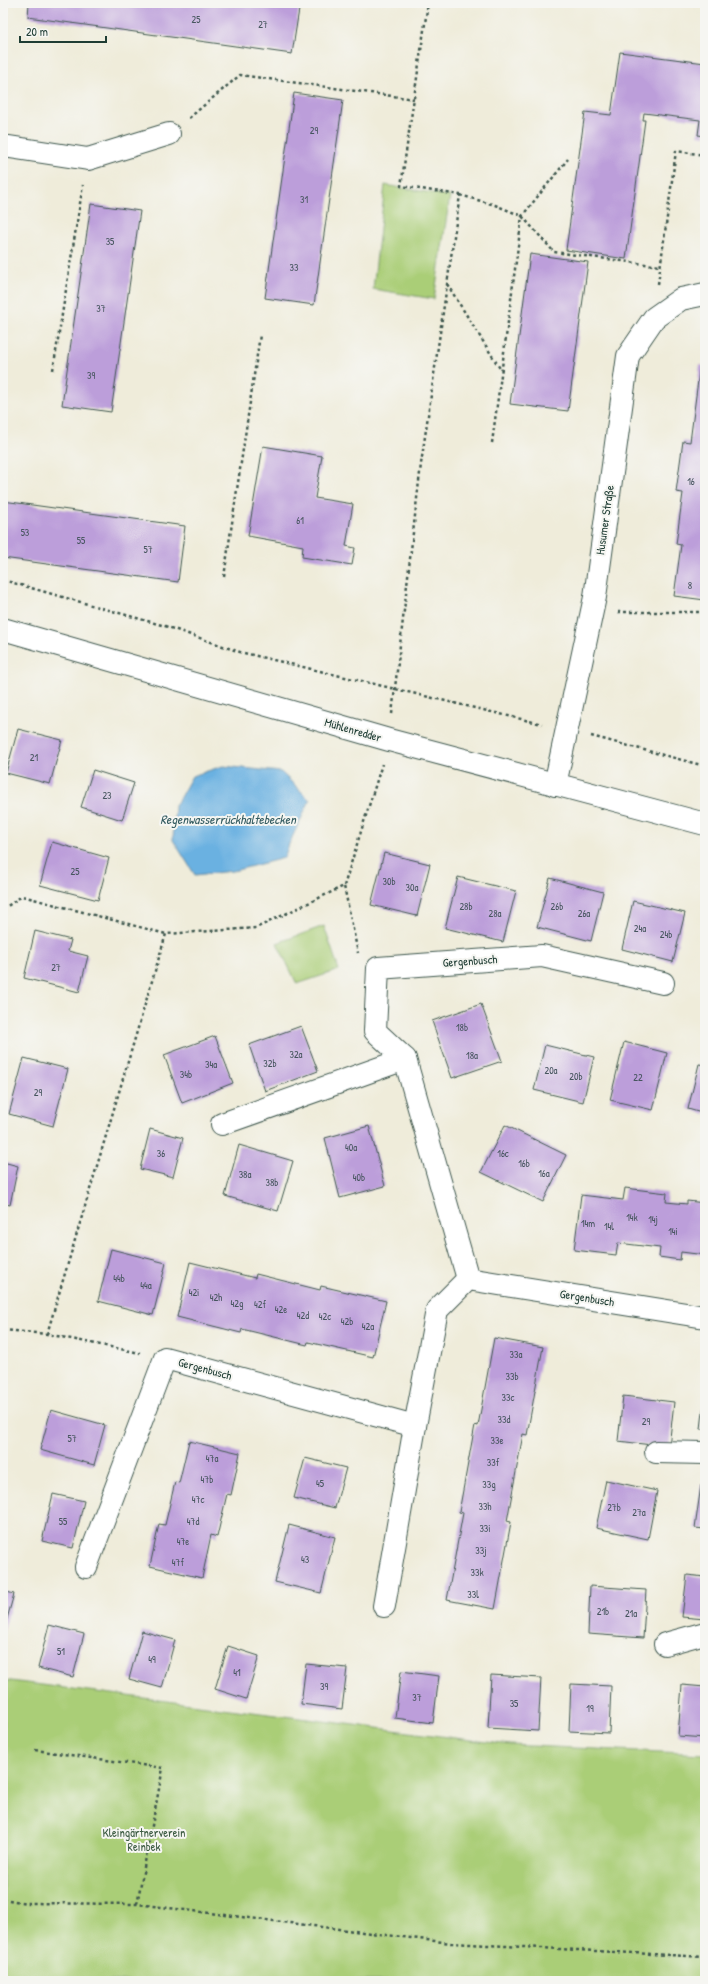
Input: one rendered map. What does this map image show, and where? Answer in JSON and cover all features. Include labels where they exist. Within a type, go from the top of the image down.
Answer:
[{"type":"street","points":[[3,146],[88,159],[170,134]]},
{"type":"street","name":"Husumer Straße","points":[[555,785],[592,612],[628,356],[654,318],[681,299],[705,294]]},
{"type":"street","name":"Mühlenredder","points":[[3,629],[390,740],[705,824]]},
{"type":"street","name":"Gergenbusch","points":[[405,1059],[375,1031],[378,968],[542,956],[663,983]]},
{"type":"street","points":[[222,1124],[405,1059],[468,1279],[437,1310],[415,1426],[384,1606]]},
{"type":"street","name":"Gergenbusch","points":[[468,1279],[705,1317]]},
{"type":"street","name":"Gergenbusch","points":[[86,1568],[165,1358],[415,1426]]},
{"type":"street","points":[[656,1452],[705,1453]]},
{"type":"street","points":[[665,1644],[705,1633]]},
{"type":"path","points":[[428,3],[400,186],[460,195],[495,205],[522,216],[554,252],[660,266]]},
{"type":"path","points":[[170,134],[240,75],[414,99]]},
{"type":"path","points":[[654,318],[676,151],[705,155]]},
{"type":"path","points":[[53,370],[88,159]]},
{"type":"path","points":[[492,443],[522,216],[568,159]]},
{"type":"path","points":[[358,954],[344,886],[390,740],[421,464],[460,195]]},
{"type":"path","points":[[447,284],[501,371]]},
{"type":"path","points":[[224,577],[260,335]]},
{"type":"path","points":[[3,580],[165,626],[240,652],[567,730],[705,766]]},
{"type":"path","points":[[592,612],[705,612]]},
{"type":"path","points":[[3,909],[22,896],[166,934],[256,928],[344,886]]},
{"type":"path","points":[[47,1334],[166,934]]},
{"type":"path","points":[[3,1330],[47,1334],[165,1358]]},
{"type":"path","points":[[35,1750],[163,1768],[137,1904]]},
{"type":"path","points":[[3,1900],[26,1903],[137,1904],[451,1943],[705,1957]]},
{"type":"green space","points":[[385,185],[450,196],[434,299],[373,289]]},
{"type":"green space","points":[[324,926],[339,970],[297,984],[277,943]]},
{"type":"green space","name":"Kleingärtnerverein Reinbek","points":[[3,1680],[510,1745],[705,1754],[705,1981],[3,1981]]},
{"type":"water","name":"Regenwasserrückhaltebecken","points":[[223,766],[281,772],[310,800],[284,858],[233,871],[195,875],[173,840],[175,806],[192,776]]},
{"type":"building","points":[[29,3],[300,3],[292,54],[28,17]]},
{"type":"building","points":[[620,52],[705,63],[705,136],[698,135],[700,120],[644,113],[643,120],[645,120],[626,259],[566,250],[585,112],[611,115]]},
{"type":"building","points":[[294,93],[343,100],[314,305],[265,298]]},
{"type":"building","points":[[91,204],[140,211],[111,412],[62,405]]},
{"type":"building","points":[[530,254],[588,262],[568,411],[510,404]]},
{"type":"building","points":[[700,365],[705,366],[705,600],[674,596],[681,545],[676,544],[683,493],[676,492],[683,441],[690,442]]},
{"type":"building","points":[[263,446],[322,456],[315,498],[353,504],[346,546],[355,548],[352,565],[302,557],[303,546],[248,536]]},
{"type":"building","points":[[3,501],[185,526],[178,582],[3,558]]},
{"type":"building","points":[[18,729],[62,740],[50,784],[6,773]]},
{"type":"building","points":[[93,770],[134,783],[122,820],[81,807]]},
{"type":"building","points":[[52,842],[109,858],[98,900],[40,885]]},
{"type":"building","points":[[384,853],[430,864],[417,916],[371,905]]},
{"type":"building","points":[[458,877],[516,891],[503,942],[445,928]]},
{"type":"building","points":[[550,878],[603,892],[591,941],[537,927]]},
{"type":"building","points":[[633,901],[685,913],[673,962],[622,949]]},
{"type":"building","points":[[35,931],[71,940],[68,951],[88,956],[79,992],[24,978]]},
{"type":"building","points":[[481,1004],[502,1061],[452,1078],[432,1021]]},
{"type":"building","points":[[301,1026],[318,1071],[265,1091],[249,1045]]},
{"type":"building","points":[[215,1036],[233,1083],[182,1103],[164,1055]]},
{"type":"building","points":[[624,1042],[667,1053],[653,1110],[610,1100]]},
{"type":"building","points":[[545,1045],[594,1057],[583,1102],[534,1090]]},
{"type":"building","points":[[24,1058],[68,1069],[53,1126],[9,1114]]},
{"type":"building","points":[[699,1064],[705,1065],[705,1114],[688,1109]]},
{"type":"building","points":[[505,1125],[566,1155],[543,1202],[481,1172]]},
{"type":"building","points":[[369,1126],[385,1186],[340,1198],[325,1138]]},
{"type":"building","points":[[150,1129],[183,1138],[173,1177],[140,1169]]},
{"type":"building","points":[[239,1145],[293,1161],[278,1211],[225,1196]]},
{"type":"building","points":[[3,1162],[18,1166],[10,1205],[3,1203]]},
{"type":"building","points":[[625,1188],[667,1193],[666,1202],[687,1204],[687,1201],[705,1203],[705,1255],[681,1252],[680,1260],[659,1257],[660,1248],[618,1243],[616,1255],[574,1250],[581,1195],[623,1200]]},
{"type":"building","points":[[111,1249],[166,1263],[153,1315],[98,1301]]},
{"type":"building","points":[[190,1262],[255,1278],[256,1274],[320,1290],[321,1286],[386,1301],[373,1357],[308,1342],[307,1345],[242,1329],[241,1333],[177,1317]]},
{"type":"building","points":[[494,1338],[543,1347],[527,1435],[523,1434],[511,1499],[507,1521],[511,1522],[495,1609],[447,1600],[463,1513],[459,1512],[475,1425],[478,1426]]},
{"type":"building","points":[[623,1396],[674,1402],[669,1447],[618,1441]]},
{"type":"building","points":[[704,1403],[705,1429],[701,1429]]},
{"type":"building","points":[[51,1410],[105,1425],[94,1465],[40,1450]]},
{"type":"building","points":[[189,1441],[240,1453],[231,1495],[227,1494],[217,1537],[211,1535],[202,1578],[150,1566],[159,1524],[165,1525],[175,1482],[179,1483]]},
{"type":"building","points":[[305,1458],[346,1468],[335,1508],[294,1498]]},
{"type":"building","points":[[606,1480],[657,1491],[648,1539],[596,1528]]},
{"type":"building","points":[[701,1485],[705,1485],[705,1529],[695,1528]]},
{"type":"building","points":[[53,1494],[84,1501],[73,1548],[42,1541]]},
{"type":"building","points":[[289,1525],[335,1537],[321,1593],[275,1582]]},
{"type":"building","points":[[687,1575],[705,1577],[705,1619],[682,1617]]},
{"type":"building","points":[[590,1586],[646,1590],[643,1638],[588,1634]]},
{"type":"building","points":[[3,1591],[14,1594],[3,1633]]},
{"type":"building","points":[[49,1625],[84,1634],[73,1677],[38,1668]]},
{"type":"building","points":[[142,1631],[175,1640],[162,1688],[129,1679]]},
{"type":"building","points":[[228,1646],[259,1656],[246,1699],[215,1689]]},
{"type":"building","points":[[306,1664],[347,1668],[342,1709],[301,1704]]},
{"type":"building","points":[[401,1671],[439,1676],[433,1723],[395,1718]]},
{"type":"building","points":[[491,1675],[541,1678],[538,1731],[488,1728]]},
{"type":"building","points":[[571,1684],[611,1686],[609,1733],[569,1731]]},
{"type":"building","points":[[682,1685],[705,1687],[705,1738],[678,1736]]}]
